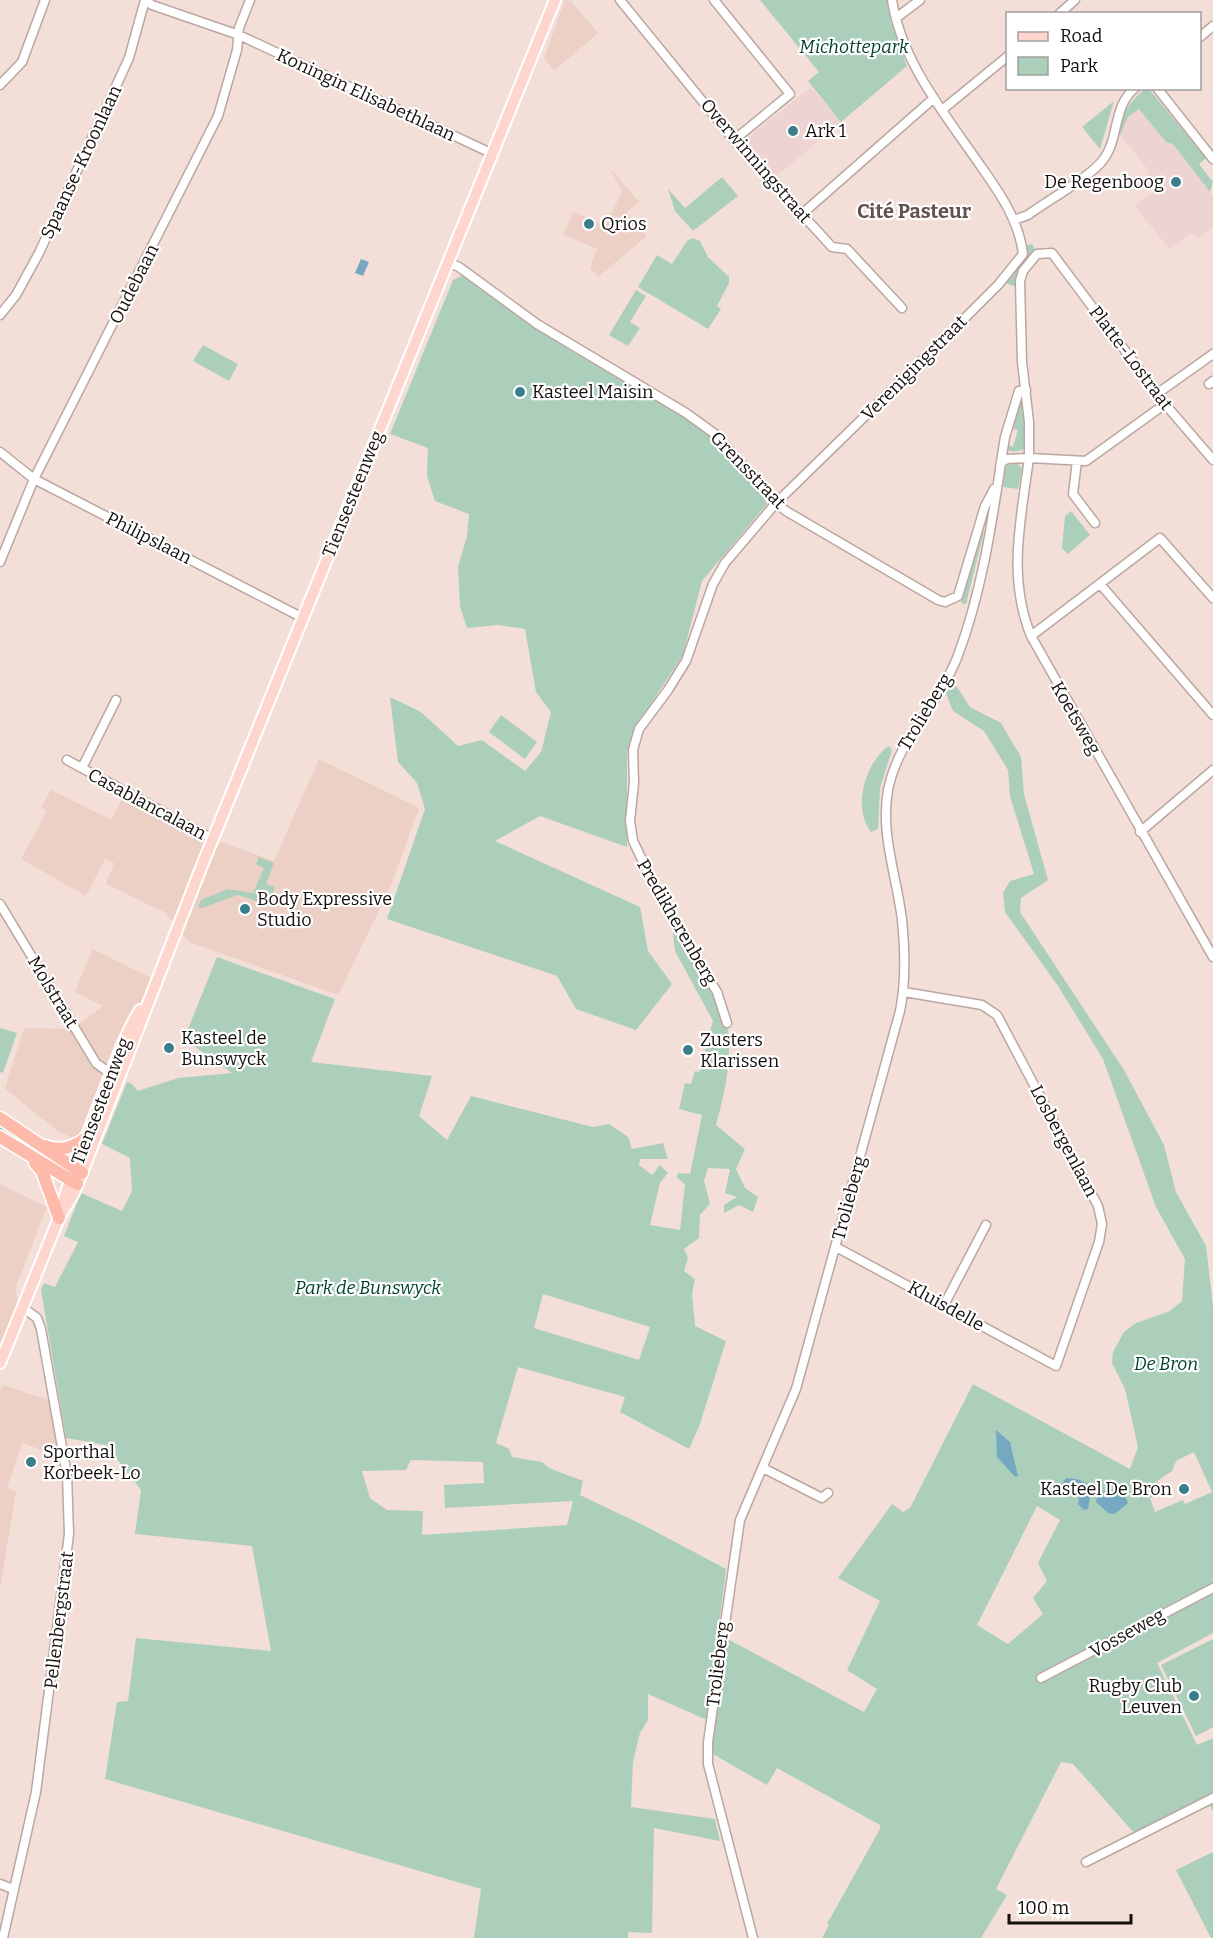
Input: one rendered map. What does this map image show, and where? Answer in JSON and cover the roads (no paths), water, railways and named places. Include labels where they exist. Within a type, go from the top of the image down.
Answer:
[{"type":"highway","points":[[0,1118],[33,1140],[76,1177]]},
{"type":"highway","points":[[0,1137],[25,1154],[76,1177]]},
{"type":"highway","points":[[33,1140],[53,1149],[66,1148],[80,1143],[87,1137]]},
{"type":"highway","points":[[25,1154],[42,1171],[59,1218]]},
{"type":"main road","name":"Tiensesteenweg","points":[[0,1363],[555,0]]},
{"type":"main road","name":"Tiensesteenweg","points":[[76,1177],[87,1137],[131,1024],[153,990]]},
{"type":"street","points":[[0,85],[22,62],[45,0]]},
{"type":"street","name":"Koningin Elisabethlaan","points":[[145,0],[152,5],[239,35],[493,154]]},
{"type":"street","name":"Spaanse-Kroonlaan","points":[[0,315],[16,295],[39,253],[129,58],[145,0]]},
{"type":"street","name":"Oudebaan","points":[[0,562],[34,479],[218,116],[250,0]]},
{"type":"street","name":"Overwinningstraat","points":[[620,0],[734,140],[832,247],[847,249],[902,308]]},
{"type":"street","points":[[714,0],[790,94],[734,140]]},
{"type":"street","points":[[892,0],[908,51],[934,98],[1018,219],[1102,161],[1124,99],[1133,90]]},
{"type":"street","points":[[896,18],[920,0]]},
{"type":"street","points":[[1061,12],[1075,0]]},
{"type":"street","points":[[1201,36],[1213,26]]},
{"type":"street","points":[[942,110],[1006,58]]},
{"type":"street","points":[[1159,90],[1213,159]]},
{"type":"street","points":[[802,214],[934,98]]},
{"type":"street","name":"Verenigingstraat","points":[[776,503],[998,285],[1023,254],[1018,219]]},
{"type":"street","name":"Koetsweg","points":[[1052,253],[1037,254],[1023,271],[1021,289],[1022,362],[1029,422],[1029,458],[1016,571],[1019,604],[1030,636],[1213,957]]},
{"type":"street","name":"Platte-Lostraat","points":[[1052,253],[1166,404],[1213,460]]},
{"type":"street","name":"Grensstraat","points":[[447,262],[459,267],[537,324],[686,413],[715,434],[776,503],[945,602],[957,596],[960,590],[985,506],[993,495],[1005,437],[1019,391],[1026,390]]},
{"type":"street","points":[[998,285],[1006,283],[1021,289]]},
{"type":"street","points":[[1158,393],[1213,354]]},
{"type":"street","points":[[1001,463],[1014,457],[1041,456],[1077,461],[1094,457],[1166,404]]},
{"type":"street","name":"Philipslaan","points":[[0,452],[34,479],[303,618]]},
{"type":"street","points":[[1077,461],[1073,494],[1095,523]]},
{"type":"street","name":"Trolieberg","points":[[753,1938],[711,1787],[707,1754],[740,1520],[796,1389],[885,1070],[904,992],[902,920],[885,819],[888,789],[905,743],[947,679],[957,658],[986,558],[1001,463]]},
{"type":"street","name":"Predikherenberg","points":[[727,1023],[717,992],[664,905],[633,841],[630,821],[634,783],[633,750],[639,729],[686,661],[717,577],[725,563],[776,503]]},
{"type":"street","points":[[1030,636],[1160,537],[1213,598]]},
{"type":"street","points":[[1100,584],[1213,715]]},
{"type":"street","name":"Casablancalaan","points":[[81,768],[116,699]]},
{"type":"street","name":"Casablancalaan","points":[[67,760],[213,839]]},
{"type":"street","points":[[1140,832],[1213,770]]},
{"type":"street","name":"Molstraat","points":[[0,904],[96,1062],[111,1074]]},
{"type":"street","name":"Losbergenlaan","points":[[904,992],[982,1005],[997,1015],[1098,1206],[1102,1224],[1099,1242],[1056,1366]]},
{"type":"street","points":[[944,1305],[986,1225]]},
{"type":"street","name":"Kluisdelle","points":[[836,1247],[1056,1366]]},
{"type":"street","name":"Pellenbergstraat","points":[[3,1938],[36,1792],[69,1534],[67,1474],[41,1329],[38,1320],[22,1307]]},
{"type":"street","points":[[763,1468],[822,1498],[828,1493]]},
{"type":"street","name":"Vosseweg","points":[[1041,1678],[1213,1588]]},
{"type":"street","points":[[1086,1862],[1213,1798]]},
{"type":"street","points":[[0,1884],[13,1889]]},
{"type":"water","points":[[361,259],[369,262],[363,276],[355,273]]},
{"type":"water","points":[[996,1430],[1010,1442],[1018,1476],[1015,1477],[997,1457]]},
{"type":"water","points":[[1066,1478],[1077,1479],[1089,1484],[1091,1492],[1088,1509],[1084,1510],[1078,1504],[1079,1496],[1062,1484]]},
{"type":"water","points":[[1112,1489],[1124,1493],[1128,1503],[1115,1514],[1108,1513],[1096,1502],[1098,1493]]},
{"type":"place","name":"Ark 1","points":[[793,131]]},
{"type":"place","name":"De Regenboog","points":[[1176,182]]},
{"type":"place","name":"Qrios","points":[[589,224]]},
{"type":"place","name":"Kasteel Maisin","points":[[520,392]]},
{"type":"place","name":"Body Expressive Studio","points":[[245,909]]},
{"type":"place","name":"Kasteel de Bunswyck","points":[[169,1048]]},
{"type":"place","name":"Zusters Klarissen","points":[[688,1050]]},
{"type":"place","name":"Sporthal Korbeek-Lo","points":[[31,1462]]},
{"type":"place","name":"Kasteel De Bron","points":[[1184,1489]]},
{"type":"place","name":"Rugby Club Leuven","points":[[1194,1696]]},
{"type":"district","name":"Cité Pasteur","points":[[914,211]]},
{"type":"park label","name":"Michottepark","points":[[854,47]]},
{"type":"park label","name":"Park de Bunswyck","points":[[368,1288]]},
{"type":"park label","name":"De Bron","points":[[1166,1364]]}]
